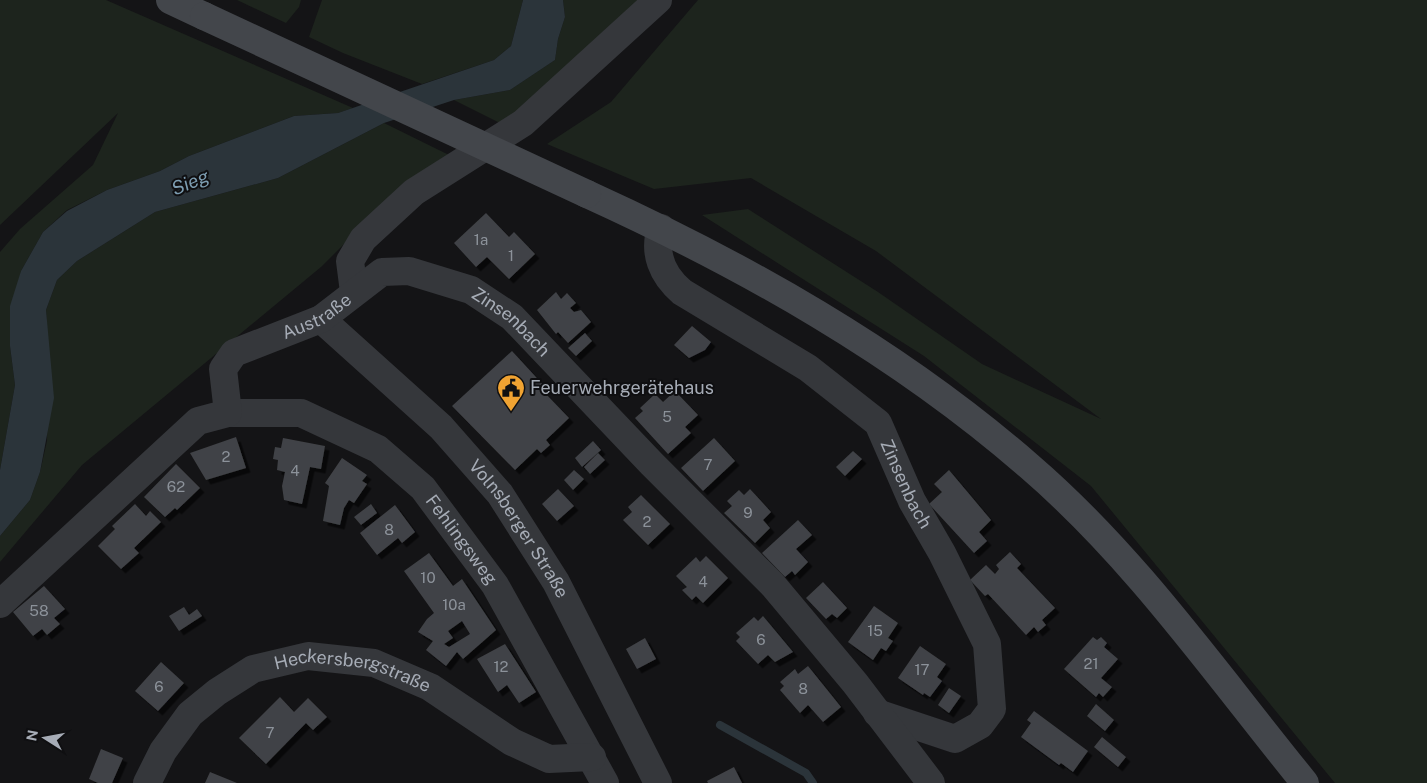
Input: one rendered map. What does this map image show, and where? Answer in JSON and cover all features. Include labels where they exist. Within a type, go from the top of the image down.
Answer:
[{"type":"street","points":[[170,0],[661,228],[826,318],[922,381],[1029,466],[1080,515],[1145,584],[1305,783]]},
{"type":"street","name":"Austraße","points":[[228,413],[223,369],[234,353],[321,319],[354,292],[350,261],[363,239],[414,192],[522,123],[658,0]]},
{"type":"street","name":"Zinsenbach","points":[[661,228],[657,242],[659,256],[672,284],[682,292],[808,368],[878,423],[912,501],[942,553],[987,644],[992,709],[980,725],[955,739],[877,713]]},
{"type":"street","name":"Zinsenbach","points":[[354,292],[382,272],[409,271],[470,290],[512,317],[652,464],[772,584],[877,713],[931,783]]},
{"type":"street","name":"Volnsberger Straße","points":[[321,319],[441,427],[500,494],[556,582],[658,783]]},
{"type":"street","points":[[0,604],[198,421],[228,413]]},
{"type":"street","name":"Fehlingsweg","points":[[228,413],[301,413],[378,448],[423,488],[495,585],[605,783]]},
{"type":"street","name":"Heckersbergstraße","points":[[147,783],[163,751],[190,714],[216,692],[252,669],[308,656],[374,663],[430,687],[512,742],[549,759],[592,757]]},
{"type":"shaded area","points":[[0,0],[106,0],[353,108],[338,113],[294,116],[189,156],[160,171],[107,190],[67,210],[43,232],[21,271],[10,346],[15,385],[0,470],[0,252],[20,229],[93,165],[118,113],[0,225]]},
{"type":"shaded area","points":[[237,0],[301,0],[299,7],[286,23]]},
{"type":"shaded area","points":[[322,0],[523,0],[511,46],[494,60],[422,84],[343,53],[309,37]]},
{"type":"shaded area","points":[[563,0],[641,0],[504,125],[454,100],[510,90],[555,60],[558,39],[565,17]]},
{"type":"shaded area","points":[[698,0],[1427,0],[1427,783],[1335,783],[1091,486],[924,356],[702,215],[748,209],[878,292],[982,364],[1101,419],[876,251],[751,178],[654,189],[547,144],[611,102]]},
{"type":"shaded area","points":[[384,123],[449,155],[389,199],[321,267],[82,465],[0,562],[0,536],[30,500],[40,472],[47,441],[48,347],[46,310],[57,280],[77,261],[155,212],[278,178]]},
{"type":"water","name":"Sieg","points":[[523,0],[563,0],[565,17],[558,39],[555,60],[510,90],[454,100],[384,123],[278,178],[155,212],[77,261],[57,280],[46,310],[54,398],[40,472],[30,500],[0,536],[0,470],[15,385],[10,346],[10,306],[21,271],[43,232],[67,211],[107,190],[160,171],[189,156],[294,116],[338,113],[494,60],[511,46]]},
{"type":"building","points":[[486,213],[509,237],[514,232],[535,254],[509,279],[487,257],[476,267],[454,243]]},
{"type":"building","points":[[556,292],[561,299],[567,293],[576,303],[570,308],[574,312],[581,310],[591,322],[568,343],[558,332],[556,334],[537,310]]},
{"type":"building","points":[[692,326],[711,342],[705,350],[689,358],[674,345]]},
{"type":"building","points":[[585,333],[592,341],[576,356],[568,348]]},
{"type":"building","name":"Feuerwehrgerätehaus","points":[[512,351],[546,388],[543,391],[569,418],[546,440],[550,445],[541,453],[537,449],[515,470],[452,406]]},
{"type":"building","points":[[675,391],[698,415],[685,427],[691,433],[668,454],[635,418],[643,411],[640,408],[655,394],[663,402]]},
{"type":"building","points":[[236,437],[246,468],[206,480],[190,453]]},
{"type":"building","points":[[283,438],[325,446],[321,469],[310,467],[302,504],[284,500],[282,486],[285,472],[277,470],[278,460],[273,459],[275,447],[281,448]]},
{"type":"building","points":[[714,438],[735,461],[703,491],[681,468]]},
{"type":"building","points":[[593,441],[601,450],[582,467],[575,458]]},
{"type":"building","points":[[853,451],[862,459],[845,476],[836,467]]},
{"type":"building","points":[[598,453],[605,460],[590,474],[584,467]]},
{"type":"building","points":[[342,458],[367,475],[362,481],[367,484],[354,503],[349,500],[344,508],[340,525],[323,521],[329,486],[325,483]]},
{"type":"building","points":[[176,464],[200,488],[177,510],[175,508],[165,517],[144,497]]},
{"type":"building","points":[[574,470],[584,479],[573,490],[564,480]]},
{"type":"building","points":[[949,470],[991,520],[979,532],[987,541],[974,553],[929,504],[942,492],[934,484]]},
{"type":"building","points":[[558,489],[574,506],[557,521],[542,504]]},
{"type":"building","points":[[750,489],[771,512],[763,520],[770,528],[755,543],[724,513],[732,506],[727,501],[739,490],[744,495]]},
{"type":"building","points":[[641,495],[670,524],[648,545],[623,520],[632,512],[628,507]]},
{"type":"building","points":[[135,504],[146,516],[150,511],[161,522],[134,548],[139,553],[121,569],[98,546],[115,529],[112,526]]},
{"type":"building","points":[[371,504],[377,513],[361,525],[354,517]]},
{"type":"building","points":[[395,505],[415,532],[402,543],[398,538],[377,555],[360,533]]},
{"type":"building","points":[[798,520],[812,535],[796,549],[808,562],[795,575],[792,571],[785,577],[762,553]]},
{"type":"building","points":[[1010,552],[1021,564],[1017,568],[1055,608],[1042,620],[1046,625],[1038,632],[1034,627],[1026,635],[988,594],[985,596],[970,580],[986,565],[995,574],[999,569],[996,565]]},
{"type":"building","points":[[429,553],[453,586],[462,579],[496,630],[463,659],[457,652],[446,666],[426,650],[433,641],[418,632],[434,613],[404,571]],"holes":[[[462,621],[470,634],[449,647],[444,644],[453,638],[448,631]]]},
{"type":"building","points":[[706,556],[728,578],[703,603],[696,596],[692,600],[682,590],[687,587],[676,576],[696,557],[700,562]]},
{"type":"building","points":[[823,582],[847,608],[837,618],[832,614],[826,619],[806,598]]},
{"type":"building","points":[[44,586],[65,609],[54,618],[60,624],[47,635],[42,629],[33,636],[13,612]]},
{"type":"building","points":[[874,606],[898,623],[888,638],[893,641],[886,651],[881,648],[873,660],[848,642]]},
{"type":"building","points":[[184,607],[189,615],[197,609],[202,616],[179,631],[169,616]]},
{"type":"building","points":[[763,616],[793,652],[775,662],[768,655],[758,664],[736,641],[740,637],[736,633],[754,617],[758,621]]},
{"type":"building","points":[[1093,637],[1097,640],[1101,637],[1107,643],[1104,647],[1118,659],[1101,678],[1112,687],[1103,697],[1099,693],[1096,697],[1064,669]]},
{"type":"building","points":[[645,638],[656,659],[637,669],[626,649]]},
{"type":"building","points":[[505,644],[536,692],[519,703],[507,685],[498,692],[477,659]]},
{"type":"building","points":[[920,646],[946,664],[937,677],[942,681],[930,697],[924,693],[923,695],[898,678]]},
{"type":"building","points":[[161,662],[184,683],[158,711],[135,691]]},
{"type":"building","points":[[808,666],[841,707],[823,722],[808,705],[800,713],[780,690],[784,686],[780,682],[795,669],[798,674]]},
{"type":"building","points":[[949,688],[961,696],[949,713],[938,705]]},
{"type":"building","points":[[280,697],[294,712],[308,698],[327,717],[313,730],[306,723],[266,764],[239,738]]},
{"type":"building","points":[[1096,704],[1114,720],[1105,731],[1087,716]]},
{"type":"building","points":[[1034,711],[1088,751],[1073,772],[1061,763],[1059,765],[1021,737],[1031,723],[1027,720]]},
{"type":"building","points":[[1102,737],[1126,757],[1118,767],[1094,747]]},
{"type":"building","points":[[101,749],[123,758],[112,783],[98,783],[89,779]]},
{"type":"building","points":[[734,767],[742,783],[708,783],[707,781]]},
{"type":"building","points":[[210,772],[237,783],[205,783]]},
{"type":"waterway","name":"Zinsenbach","points":[[720,725],[806,773],[813,783]]},
{"type":"place","name":"Feuerwehrgerätehaus","points":[[511,412]]}]
